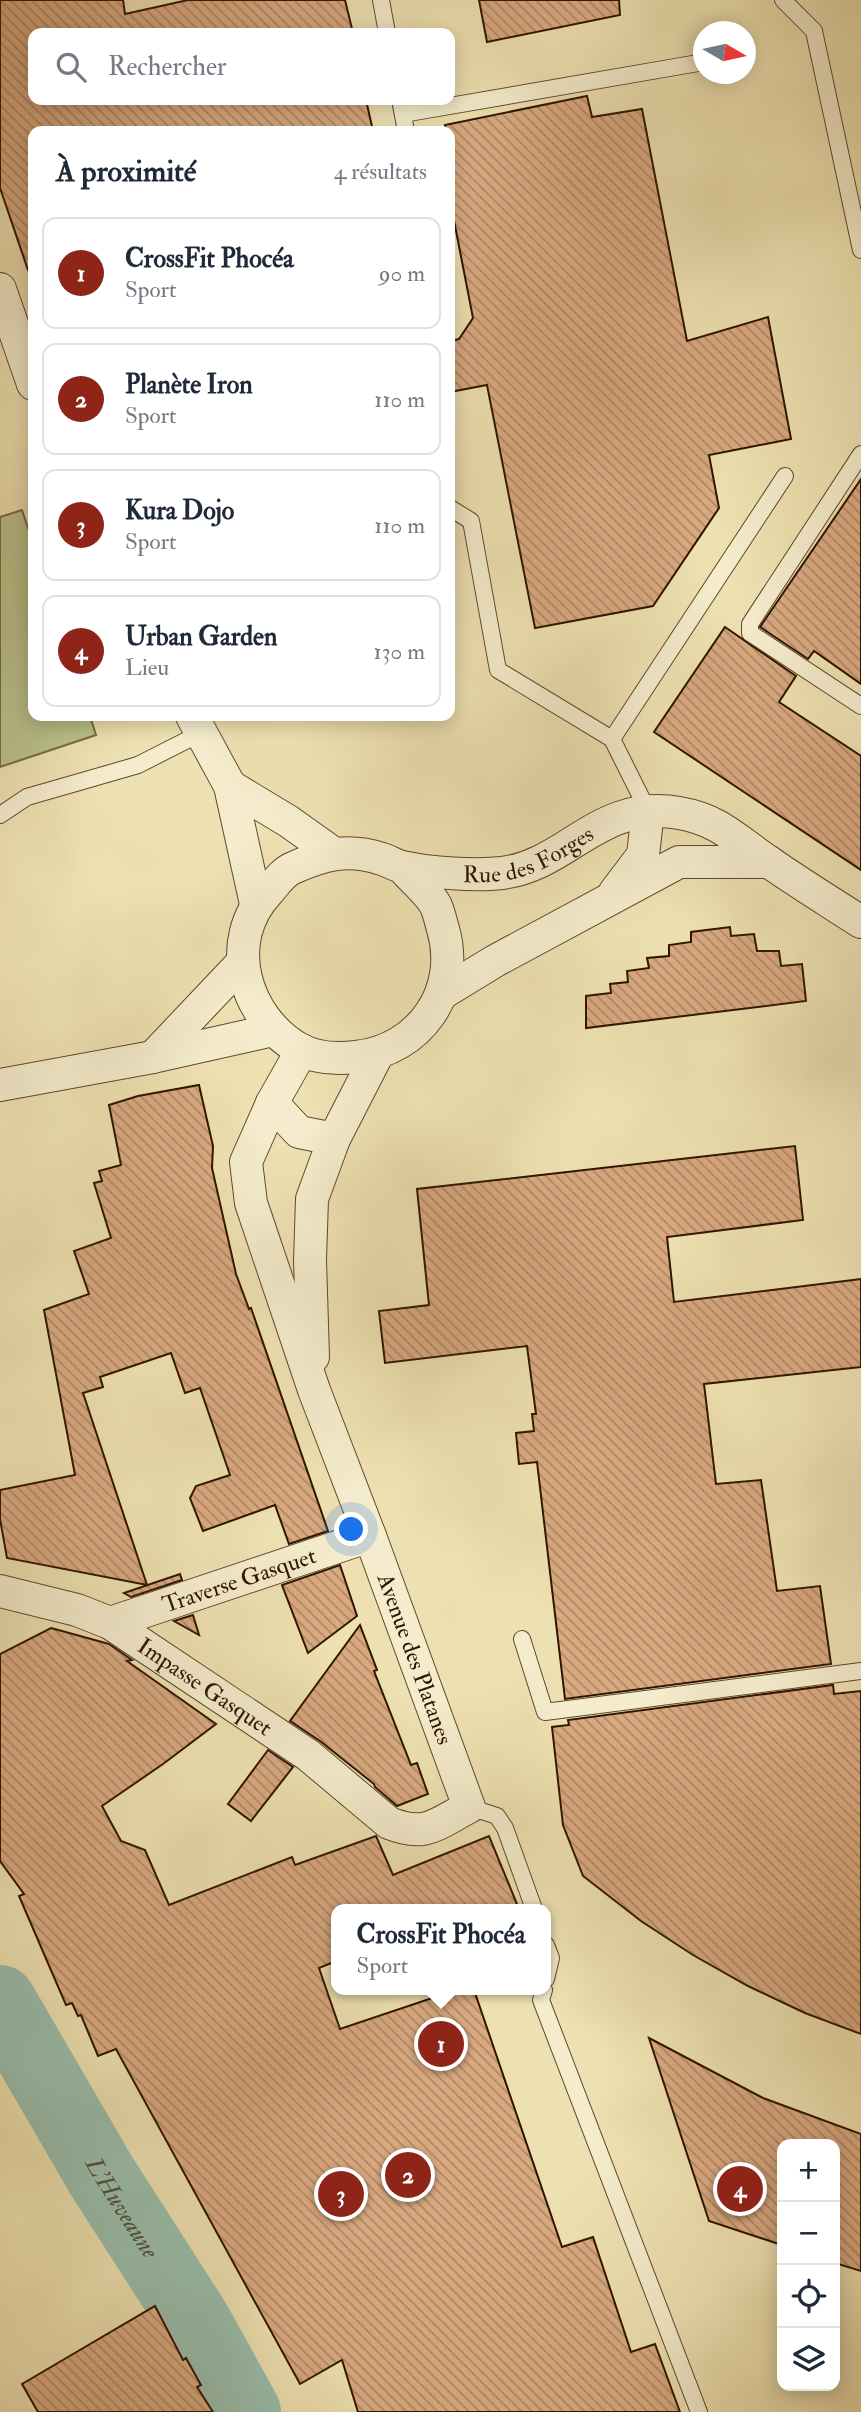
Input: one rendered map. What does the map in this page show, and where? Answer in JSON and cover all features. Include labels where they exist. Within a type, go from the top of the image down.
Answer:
[{"type":"street","points":[[0,289],[28,370]]},
{"type":"street","points":[[196,724],[230,786],[256,904]]},
{"type":"street","points":[[230,786],[288,821],[333,853]]},
{"type":"street","points":[[610,898],[643,855],[649,811]]},
{"type":"street","name":"Rue des Forges","points":[[402,867],[471,874],[504,873],[536,862],[613,818],[649,811],[678,813],[715,822],[769,862],[861,922]]},
{"type":"street","points":[[333,853],[359,853],[402,867],[436,905],[449,949],[442,994],[419,1028],[404,1042],[377,1055],[338,1059],[302,1050],[273,1030],[253,1003],[242,963],[245,931],[256,904],[289,869],[333,853]]},
{"type":"street","points":[[442,994],[495,961],[679,862],[769,862]]},
{"type":"street","points":[[153,1058],[242,963]]},
{"type":"street","points":[[0,1086],[153,1058],[273,1030]]},
{"type":"street","name":"Avenue des Platanes","points":[[302,1050],[272,1103],[246,1163],[251,1203],[314,1390],[469,1807]]},
{"type":"street","name":"Avenue des Platanes","points":[[314,1390],[310,1260],[312,1199],[334,1139],[377,1055]]},
{"type":"street","points":[[272,1103],[299,1132],[334,1139]]},
{"type":"street","name":"Traverse Gasquet","points":[[110,1623],[370,1536]]},
{"type":"street","name":"Impasse Gasquet","points":[[0,1591],[77,1610],[110,1623],[308,1755],[389,1823],[420,1832],[469,1807]]},
{"type":"lane","points":[[381,0],[386,28]]},
{"type":"lane","points":[[783,0],[814,31],[861,250]]},
{"type":"lane","points":[[455,99],[693,64]]},
{"type":"lane","points":[[401,107],[405,126]]},
{"type":"lane","points":[[861,454],[750,624],[750,633],[861,706]]},
{"type":"lane","points":[[612,738],[785,476]]},
{"type":"lane","points":[[455,511],[471,521],[498,670],[612,738],[649,811]]},
{"type":"lane","points":[[0,815],[27,797],[138,765],[196,724]]},
{"type":"lane","points":[[522,1639],[545,1712],[861,1671]]},
{"type":"lane","points":[[469,1807],[497,1816],[505,1828],[532,1904]]},
{"type":"lane","points":[[542,1995],[541,2000],[699,2412]]},
{"type":"green space","points":[[22,510],[28,528],[28,721],[92,721],[96,735],[0,767],[0,517]]},
{"type":"building","points":[[0,0],[123,0],[125,14],[188,0],[345,0],[352,28],[28,28],[28,105],[367,105],[372,126],[28,126],[28,270],[0,188]]},
{"type":"building","points":[[479,0],[619,0],[620,15],[487,42]]},
{"type":"building","points":[[587,96],[592,117],[642,109],[687,341],[768,317],[791,439],[709,455],[719,508],[653,606],[535,628],[487,385],[455,391],[455,340],[459,339],[473,318],[455,226],[455,126],[445,125]]},
{"type":"building","points":[[861,479],[861,684],[814,651],[808,659],[760,627]]},
{"type":"building","points":[[725,627],[796,676],[779,702],[861,756],[861,870],[654,732]]},
{"type":"building","points":[[730,927],[731,936],[754,934],[757,951],[779,951],[781,966],[802,964],[806,1001],[586,1028],[586,996],[611,993],[610,984],[628,982],[627,971],[649,968],[647,958],[669,956],[669,945],[691,942],[691,932]]},
{"type":"building","points":[[199,1085],[213,1146],[212,1168],[236,1274],[249,1309],[251,1308],[328,1531],[289,1544],[275,1505],[203,1531],[190,1498],[196,1486],[230,1475],[200,1388],[185,1393],[171,1353],[100,1377],[103,1387],[83,1393],[147,1585],[7,1558],[0,1519],[0,1490],[75,1475],[44,1310],[89,1294],[74,1251],[111,1238],[94,1183],[102,1181],[99,1171],[121,1165],[109,1105],[138,1096]]},
{"type":"building","points":[[795,1146],[803,1220],[667,1237],[674,1302],[861,1279],[861,1367],[704,1384],[716,1484],[761,1480],[777,1591],[820,1586],[831,1664],[565,1699],[537,1462],[519,1464],[516,1433],[534,1431],[532,1414],[536,1414],[527,1346],[385,1363],[379,1311],[429,1305],[417,1189]]},
{"type":"building","points":[[340,1565],[357,1616],[308,1653],[282,1585]]},
{"type":"building","points":[[180,1574],[182,1580],[131,1597],[124,1593]]},
{"type":"building","points":[[193,1615],[199,1635],[174,1621]]},
{"type":"building","points":[[360,1625],[377,1670],[374,1671],[411,1765],[417,1763],[428,1794],[397,1806],[320,1741],[290,1721]]},
{"type":"building","points":[[51,1628],[109,1644],[132,1660],[127,1661],[216,1724],[102,1806],[121,1841],[145,1850],[169,1905],[292,1857],[295,1865],[376,1836],[393,1875],[489,1836],[517,1904],[331,1904],[331,1963],[319,1968],[340,2029],[441,1995],[476,1995],[562,2247],[593,2237],[631,2352],[655,2344],[680,2412],[358,2412],[342,2360],[300,2384],[116,2049],[98,2056],[81,2015],[78,2016],[72,2003],[66,2005],[19,1896],[24,1894],[0,1861],[0,1654]]},
{"type":"building","points":[[833,1685],[834,1694],[861,1691],[861,2034],[805,2013],[748,1986],[693,1955],[641,1921],[583,1876],[563,1825],[552,1727],[569,1725],[568,1720]]},
{"type":"building","points":[[268,1750],[293,1767],[251,1821],[228,1804]]},
{"type":"building","points":[[649,2038],[763,2098],[861,2134],[861,2271],[840,2265],[840,2139],[777,2139],[777,2243],[709,2221]]},
{"type":"building","points":[[155,2306],[183,2360],[186,2358],[201,2385],[197,2387],[213,2412],[38,2412],[22,2384]]},
{"type":"waterway","name":"L'Huveaune","points":[[0,2001],[101,2175],[194,2320],[245,2412]]},
{"type":"place","name":"CrossFit Phocéa","points":[[441,2044]]},
{"type":"place","name":"Planète Iron","points":[[408,2175]]},
{"type":"place","name":"Urban Garden","points":[[740,2189]]},
{"type":"place","name":"Kura Dojo","points":[[341,2194]]}]
